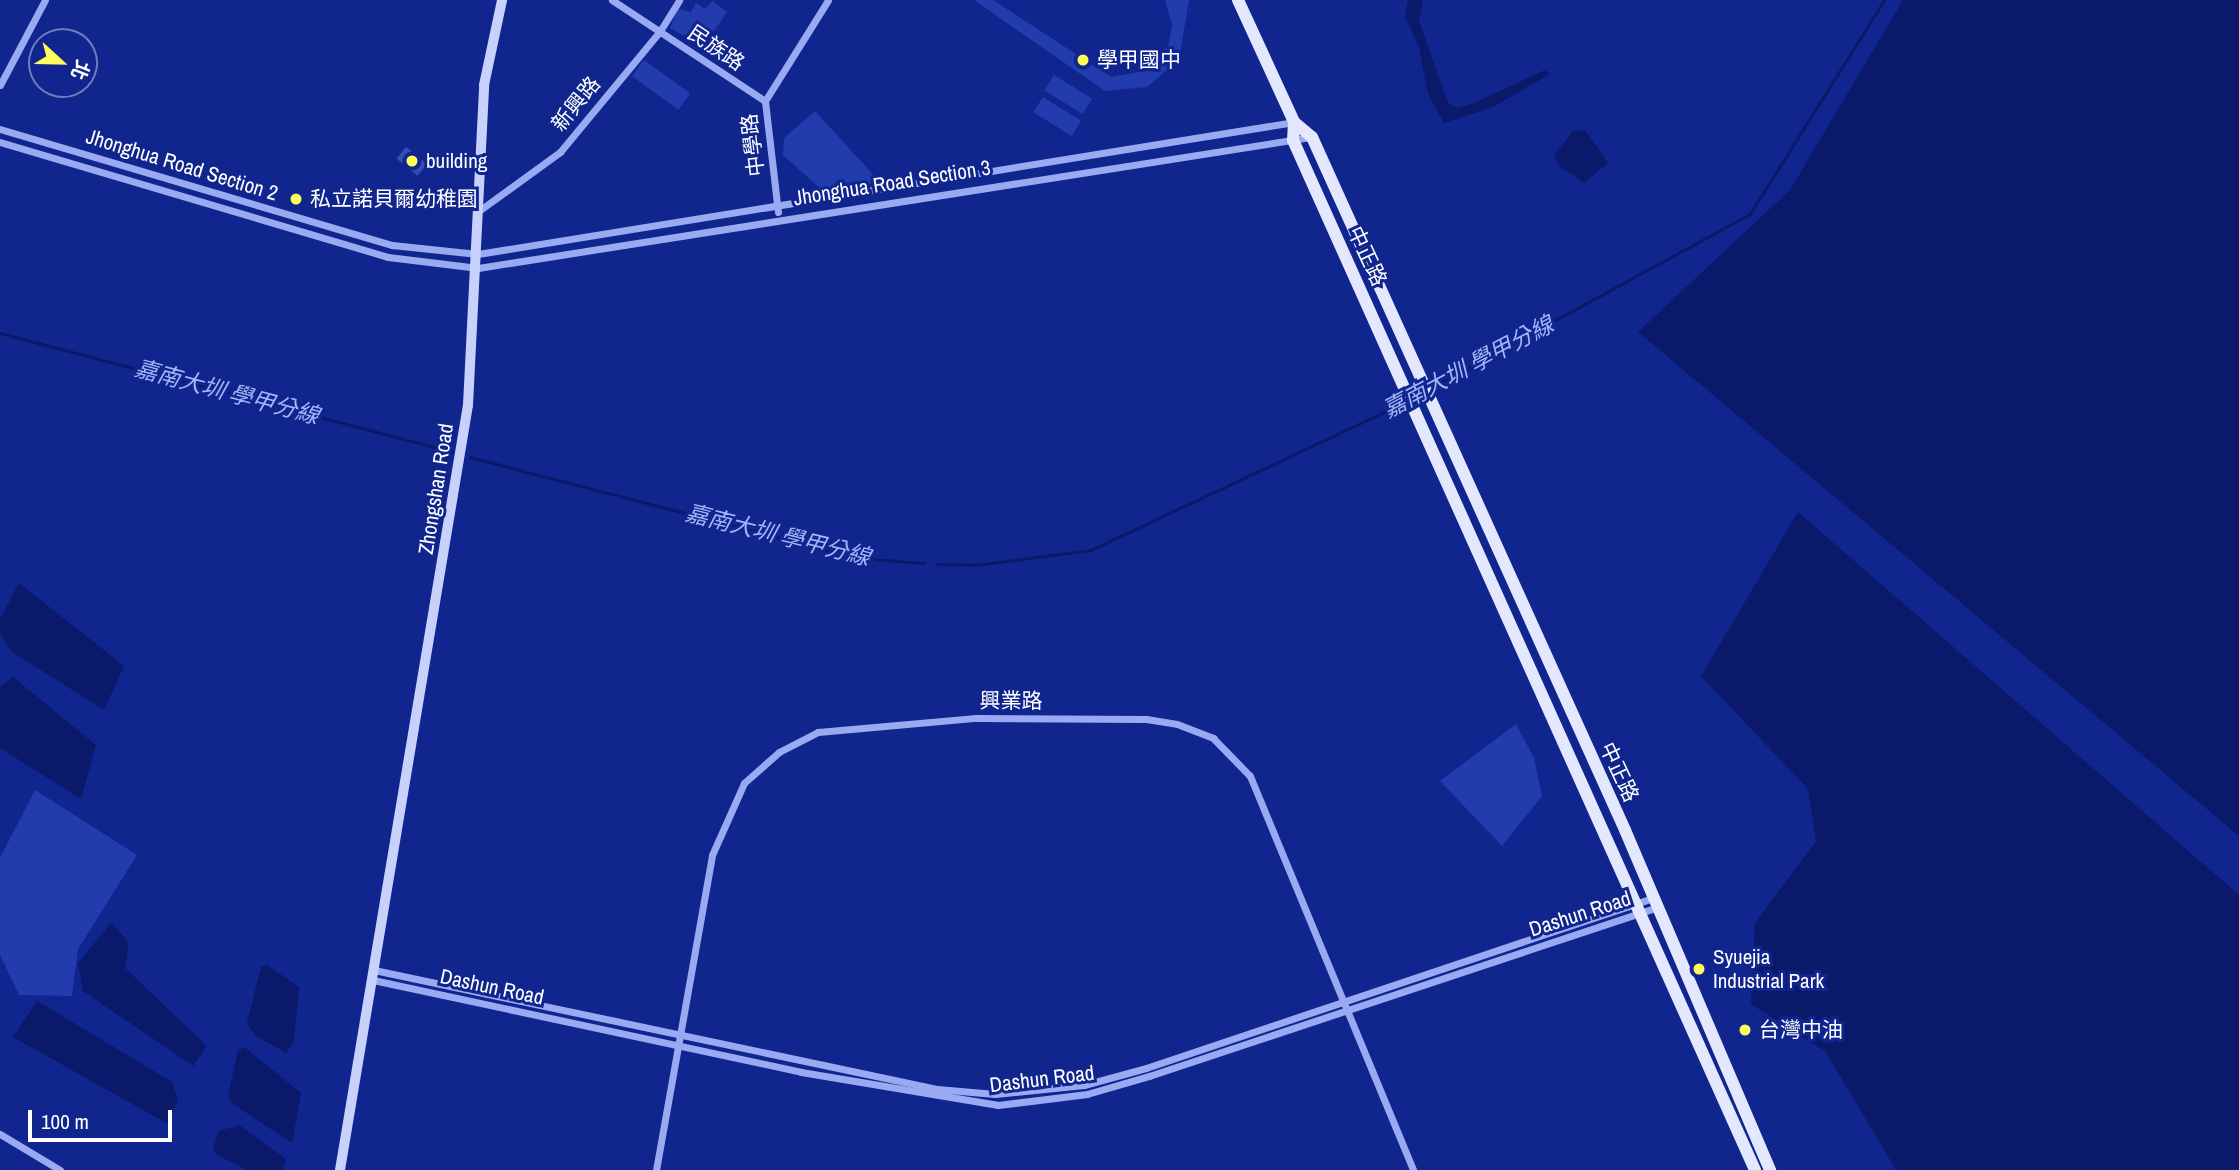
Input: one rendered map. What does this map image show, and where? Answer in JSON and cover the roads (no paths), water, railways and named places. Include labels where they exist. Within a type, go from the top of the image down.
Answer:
[{"type":"main road","name":"Zhongshan Road","points":[[340,1170],[459,471],[478,268],[484,85],[502,0]]},
{"type":"main road","points":[[1238,0],[1294,122],[1312,137]]},
{"type":"main road","points":[[1293,140],[1294,122]]},
{"type":"main road","name":"中正路","points":[[1312,137],[1422,389],[1656,902],[1770,1170]]},
{"type":"main road","name":"中正路","points":[[1293,140],[1407,388],[1755,1170]]},
{"type":"main road","points":[[1694,1036],[1711,1030]]},
{"type":"street","points":[[0,85],[46,0]]},
{"type":"street","name":"民族路","points":[[612,0],[765,102]]},
{"type":"street","name":"新興路","points":[[480,210],[560,152],[660,31],[679,0]]},
{"type":"street","name":"中學路","points":[[778,219],[765,102],[828,0]]},
{"type":"street","name":"Jhonghua Road Section 3","points":[[478,254],[778,208],[1294,122]]},
{"type":"street","name":"Jhonghua Road Section 2","points":[[0,129],[392,245],[478,254]]},
{"type":"street","name":"Jhonghua Road Section 3","points":[[478,268],[1312,137]]},
{"type":"street","name":"Jhonghua Road Section 2","points":[[0,142],[388,257],[478,268]]},
{"type":"street","name":"興業路","points":[[656,1170],[678,1034],[712,855],[744,783],[779,751],[818,732],[976,718],[1146,719],[1213,738],[1250,776],[1413,1170]]},
{"type":"street","name":"Dashun Road","points":[[374,975],[678,1034],[937,1089],[995,1094],[1084,1085],[1343,1005],[1656,902]]},
{"type":"street","name":"Dashun Road","points":[[374,975],[841,1079],[998,1105],[1087,1094],[1343,1005]]},
{"type":"street","points":[[0,1134],[60,1170]]},
{"type":"waterway","name":"嘉南大圳 學甲分線","points":[[1431,388],[1750,214],[1884,0]]},
{"type":"waterway","name":"嘉南大圳 學甲分線","points":[[0,333],[453,452]]},
{"type":"waterway","name":"嘉南大圳 學甲分線","points":[[937,564],[976,565],[1091,550],[1407,401]]},
{"type":"waterway","name":"嘉南大圳 學甲分線","points":[[470,457],[858,558],[924,563]]},
{"type":"place","name":"學甲國中","points":[[1083,60]]},
{"type":"place","name":"building","points":[[412,161]]},
{"type":"place","name":"私立諾貝爾幼稚園","points":[[296,199]]},
{"type":"place","name":"Syuejia Industrial Park","points":[[1699,969]]},
{"type":"place","name":"台灣中油","points":[[1745,1030]]}]
